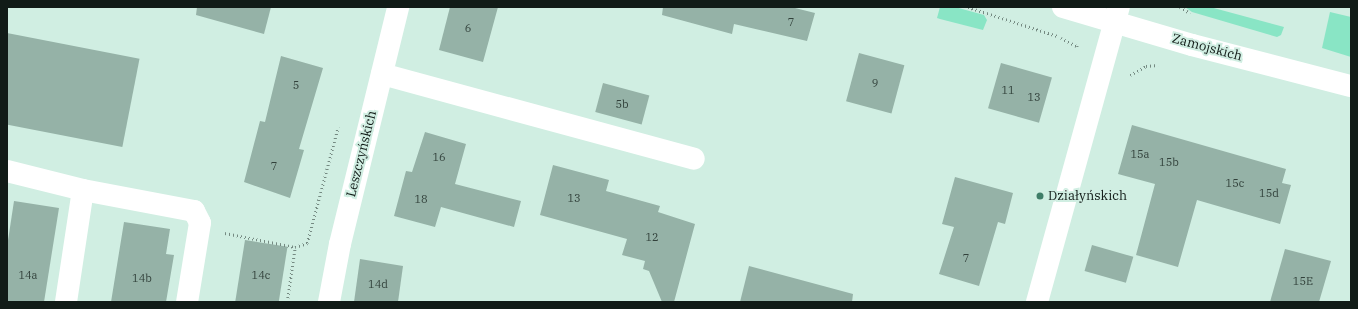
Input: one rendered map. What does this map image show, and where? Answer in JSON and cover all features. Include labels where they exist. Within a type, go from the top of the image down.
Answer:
[{"type":"street","name":"Leszczyńskich","points":[[330,302],[340,244],[398,7]]},
{"type":"street","name":"Zamojskich","points":[[1063,7],[1117,14],[1351,86]]},
{"type":"street","points":[[1037,302],[1117,14]]},
{"type":"street","points":[[382,74],[694,159]]},
{"type":"street","points":[[7,171],[83,190],[194,211],[200,224],[187,302]]},
{"type":"street","points":[[66,302],[83,190]]},
{"type":"path","points":[[968,7],[1063,38],[1076,46],[1078,52]]},
{"type":"path","points":[[1125,80],[1134,70],[1146,66],[1160,65]]},
{"type":"path","points":[[199,229],[295,247],[307,243]]},
{"type":"path","points":[[287,302],[295,247]]},
{"type":"green space","points":[[940,7],[955,7],[984,15],[987,20],[983,30],[937,18]]},
{"type":"green space","points":[[1185,7],[1210,7],[1284,27],[1281,35],[1277,37],[1192,12]]},
{"type":"green space","points":[[1330,12],[1351,17],[1351,57],[1322,48]]},
{"type":"building","points":[[197,7],[271,7],[264,34],[196,15]]},
{"type":"building","points":[[450,7],[498,7],[483,62],[439,50]]},
{"type":"building","points":[[663,7],[791,7],[815,13],[807,41],[734,24],[732,34],[662,15]]},
{"type":"building","points":[[7,33],[140,59],[122,147],[7,125]]},
{"type":"building","points":[[859,53],[904,65],[891,113],[846,101]]},
{"type":"building","points":[[281,56],[323,68],[299,149],[304,150],[290,198],[244,182],[260,121],[265,122]]},
{"type":"building","points":[[1001,63],[1052,78],[1039,123],[988,108]]},
{"type":"building","points":[[603,83],[649,95],[642,124],[595,112]]},
{"type":"building","points":[[1132,125],[1286,169],[1282,183],[1291,185],[1280,224],[1197,200],[1178,267],[1136,255],[1155,184],[1118,174]]},
{"type":"building","points":[[425,132],[466,144],[455,184],[521,201],[514,227],[441,207],[435,227],[394,216],[406,171],[412,172]]},
{"type":"building","points":[[553,165],[609,180],[606,191],[660,206],[658,212],[695,224],[674,302],[662,302],[649,271],[643,269],[645,261],[622,255],[627,239],[540,215]]},
{"type":"building","points":[[955,177],[1013,193],[1005,224],[998,222],[979,286],[939,274],[954,227],[942,224]]},
{"type":"building","points":[[14,201],[59,208],[44,302],[7,302],[7,247]]},
{"type":"building","points":[[124,222],[170,229],[166,254],[174,255],[166,302],[111,302]]},
{"type":"building","points":[[245,240],[287,247],[279,302],[235,302]]},
{"type":"building","points":[[1092,245],[1133,257],[1126,283],[1085,271]]},
{"type":"building","points":[[1285,249],[1331,261],[1319,302],[1270,302]]},
{"type":"building","points":[[360,259],[403,266],[398,302],[354,302]]},
{"type":"building","points":[[749,266],[853,294],[852,302],[740,302]]},
{"type":"place","name":"Działyńskich","points":[[1040,196]]}]
